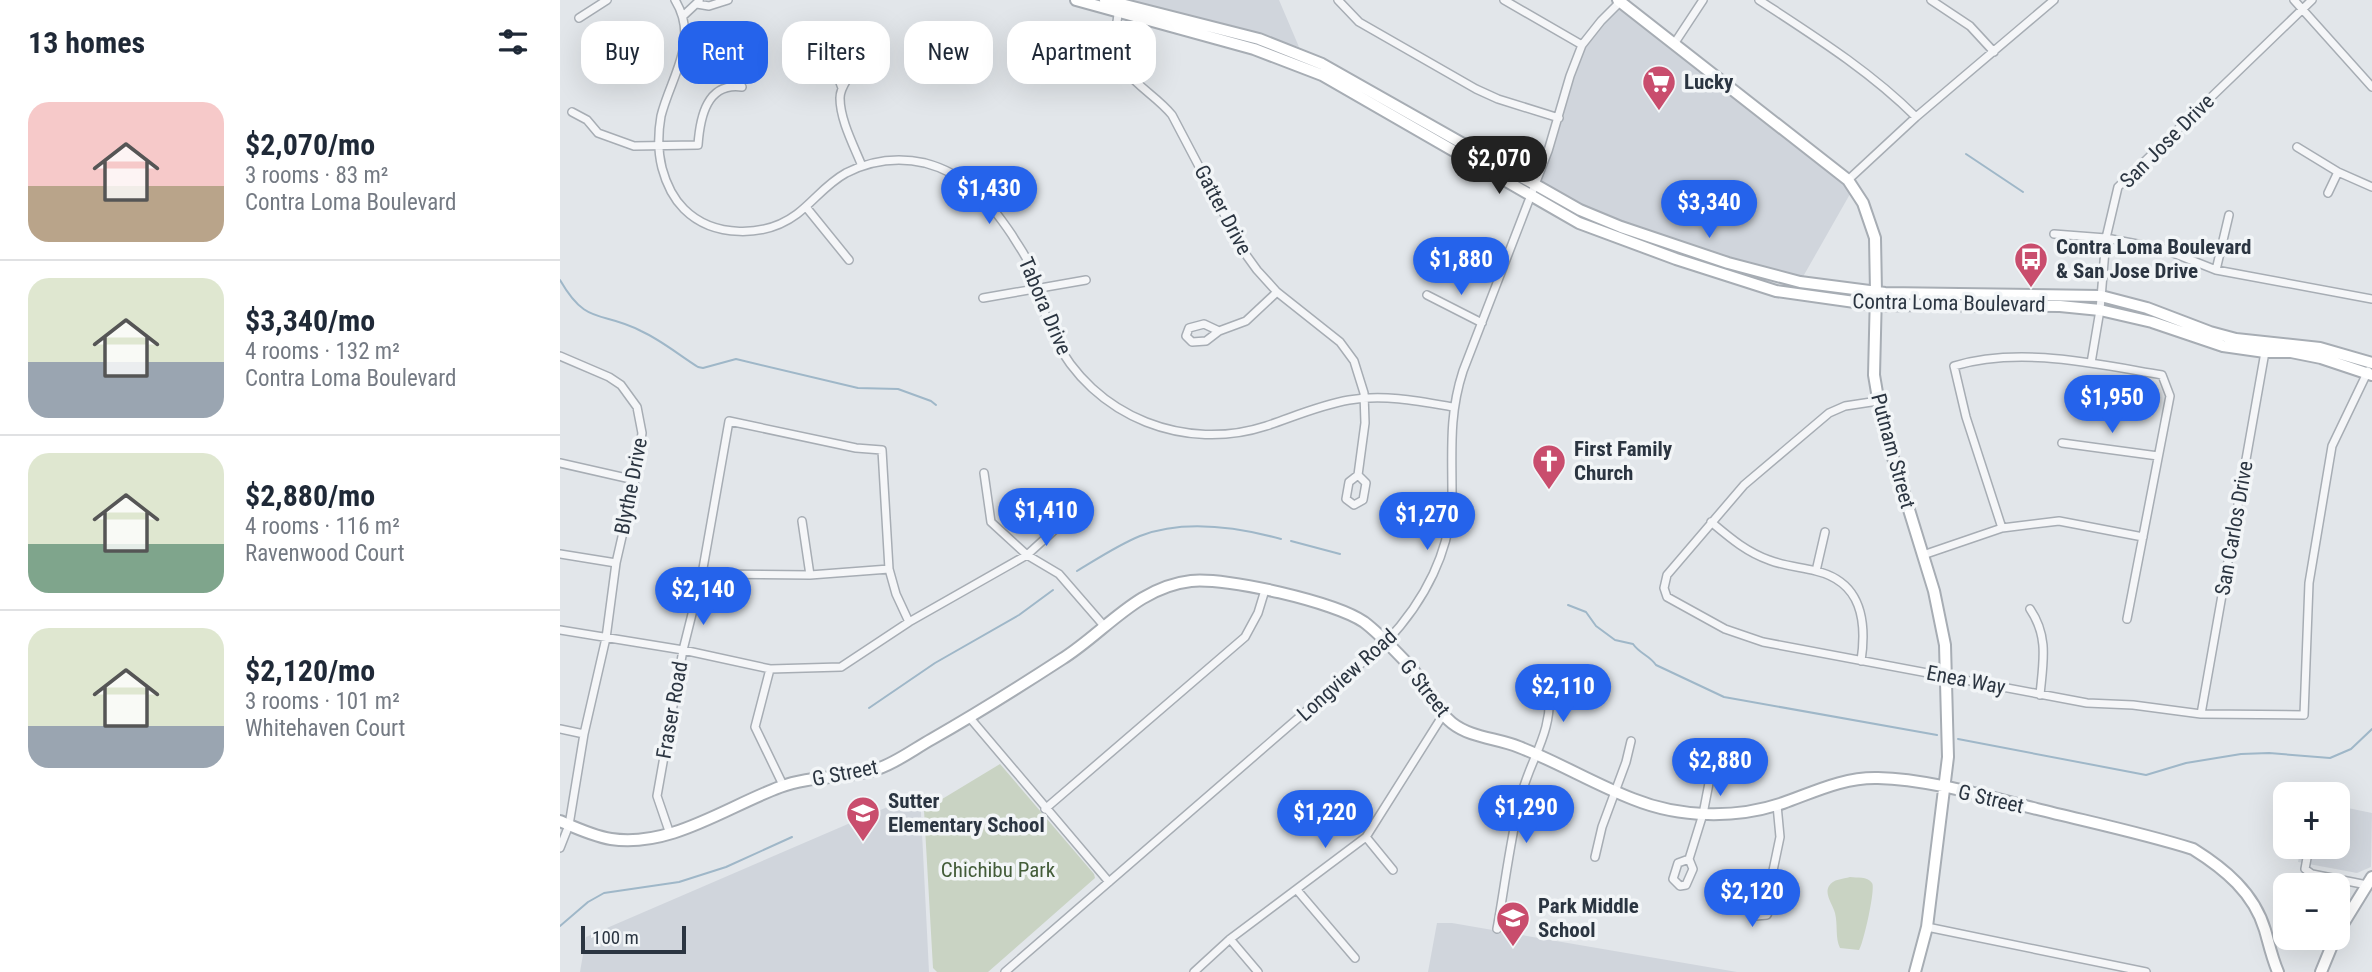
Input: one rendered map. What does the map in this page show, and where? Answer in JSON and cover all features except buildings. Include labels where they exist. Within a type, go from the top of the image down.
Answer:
[{"type":"street","points":[[579,18],[607,0]]},
{"type":"street","name":"Tabora Drive","points":[[675,0],[683,16],[683,55],[661,118],[659,145],[663,172],[671,191],[683,208],[707,225],[731,231],[764,229],[786,222],[832,182],[862,166],[890,161],[912,161],[943,169],[963,179],[997,212],[1029,263],[1053,335],[1077,373],[1116,407],[1158,426],[1196,434],[1237,433],[1336,403],[1364,398],[1404,399],[1453,407]]},
{"type":"street","points":[[683,16],[698,2],[709,6],[728,0]]},
{"type":"street","name":"Contra Loma Boulevard","points":[[1076,0],[1259,39],[1322,64],[1580,210],[1728,263],[1800,282],[1877,292],[2101,296],[2147,308],[2210,332],[2266,347]]},
{"type":"street","name":"Contra Loma Boulevard","points":[[1105,0],[1118,9],[1254,49],[1322,75],[1579,223],[1776,291],[1876,305],[2060,306],[2100,310],[2152,322],[2222,346],[2320,348],[2371,369]]},
{"type":"street","points":[[1338,0],[1360,22],[1476,89],[1498,99],[1559,118]]},
{"type":"street","points":[[1504,0],[1582,45]]},
{"type":"street","points":[[1674,44],[1703,0]]},
{"type":"street","points":[[1759,0],[1816,37],[1890,91],[1916,117]]},
{"type":"street","points":[[1931,0],[1970,26],[1994,52]]},
{"type":"street","points":[[1848,180],[1916,117],[2054,0]]},
{"type":"street","points":[[2294,0],[2372,87]]},
{"type":"street","name":"San Jose Drive","points":[[2091,363],[2100,310],[2106,238],[2118,187],[2312,0]]},
{"type":"street","name":"Longview Road","points":[[1005,972],[1386,642],[1404,624],[1418,603],[1443,551],[1451,503],[1450,449],[1453,407],[1462,371],[1535,184],[1582,45],[1619,1]]},
{"type":"street","name":"Putnam Street","points":[[1619,1],[1848,180],[1863,203],[1872,226],[1876,248],[1877,292],[1873,352],[1878,401],[1890,454],[1941,616],[1946,675],[1948,749],[1944,788],[1927,928],[1915,972]]},
{"type":"street","points":[[1116,21],[1118,9]]},
{"type":"street","name":"Gatter Drive","points":[[1138,84],[1172,115],[1244,252],[1277,292],[1344,347],[1357,368],[1364,398],[1365,423],[1358,475]]},
{"type":"street","points":[[572,112],[587,120],[598,133],[634,146],[698,145],[704,113],[716,90],[742,87]]},
{"type":"street","points":[[842,88],[840,99],[848,133],[862,166]]},
{"type":"street","points":[[2297,146],[2338,172],[2372,187]]},
{"type":"street","points":[[2328,193],[2338,172]]},
{"type":"street","points":[[806,207],[849,260]]},
{"type":"street","points":[[2216,270],[2230,215]]},
{"type":"street","points":[[2054,234],[2106,238],[2163,249],[2216,270],[2372,299]]},
{"type":"street","points":[[983,298],[1086,280]]},
{"type":"street","points":[[1219,331],[1246,321],[1277,292]]},
{"type":"street","points":[[1427,295],[1482,323]]},
{"type":"street","name":"San Carlos Drive","points":[[2201,714],[2266,347]]},
{"type":"street","name":"Blythe Drive","points":[[560,356],[610,377],[621,385],[634,402],[642,433],[635,480],[616,563],[606,638],[560,849]]},
{"type":"street","points":[[2002,528],[1966,417],[1954,366],[1971,361],[2021,357],[2091,363],[2162,375],[2170,396],[2127,619]]},
{"type":"street","name":"Enea Way","points":[[1711,522],[1670,571],[1664,583],[1667,597],[1715,625],[1763,642],[2087,703],[2133,705],[2201,714],[2304,715],[2309,583],[2332,446],[2371,369]]},
{"type":"street","points":[[1861,661],[1864,632],[1859,606],[1845,586],[1816,570],[1778,563],[1754,554],[1711,522],[1744,485],[1829,413],[1845,406],[1878,401]]},
{"type":"street","name":"Fraser Road","points":[[670,834],[657,796],[683,650],[702,573],[729,421],[856,448],[882,450],[889,569]]},
{"type":"street","points":[[2062,443],[2158,456]]},
{"type":"street","points":[[560,463],[635,480]]},
{"type":"street","points":[[984,472],[990,522],[1027,555],[1059,574],[1105,627]]},
{"type":"street","points":[[560,630],[683,650],[769,669],[841,667],[909,622],[1027,555],[1072,514]]},
{"type":"street","points":[[802,521],[810,575]]},
{"type":"street","points":[[1923,555],[2002,528],[2059,521],[2143,537]]},
{"type":"street","points":[[1816,570],[1825,532]]},
{"type":"street","points":[[560,554],[616,563]]},
{"type":"street","points":[[702,573],[810,575],[889,569],[896,594],[909,622]]},
{"type":"street","name":"G Street","points":[[564,823],[615,840],[650,839],[670,834],[783,785],[820,776],[857,775],[882,768],[970,718],[1078,650],[1140,598],[1187,581],[1225,581],[1345,611],[1366,623],[1420,677],[1443,715],[1453,724],[1467,732],[1506,742],[1538,755],[1615,791],[1657,807],[1703,814],[1736,813],[1777,805],[1837,783],[1865,778],[1886,778],[1944,788],[2193,849],[2235,880],[2256,906],[2276,972]]},
{"type":"street","points":[[1045,809],[1245,637],[1258,613],[1265,590]]},
{"type":"street","points":[[2030,609],[2039,622],[2045,649],[2040,695]]},
{"type":"street","points":[[769,669],[755,727],[783,785]]},
{"type":"street","points":[[1497,929],[1520,800],[1550,716],[1549,689]]},
{"type":"street","points":[[1194,972],[1230,939],[1366,837],[1443,715]]},
{"type":"street","points":[[970,718],[1109,882]]},
{"type":"street","points":[[560,729],[584,734]]},
{"type":"street","points":[[1595,857],[1602,827],[1631,741]]},
{"type":"street","points":[[1689,859],[1703,814],[1710,778]]},
{"type":"street","points":[[1770,885],[1780,837],[1777,805]]},
{"type":"street","points":[[1366,837],[1393,870]]},
{"type":"street","points":[[2307,859],[2305,869],[2312,874],[2370,881],[2350,913]]},
{"type":"street","points":[[1297,890],[1355,958]]},
{"type":"street","points":[[1927,928],[2146,972]]},
{"type":"street","points":[[1230,939],[1258,972]]},
{"type":"street","points":[[2321,972],[2330,950]]},
{"type":"shaded area","points":[[1126,0],[1279,0],[1299,47]]},
{"type":"shaded area","points":[[1620,2],[1854,187],[1800,282],[1621,227],[1535,184],[1582,45]]},
{"type":"shaded area","name":"Sutter Elementary School","points":[[920,793],[929,972],[580,972],[586,937]]},
{"type":"shaded area","points":[[2350,808],[2372,813],[2371,867],[2357,873],[2298,862],[2299,859],[2350,859]]},
{"type":"shaded area","name":"Park Middle School","points":[[1437,923],[1452,923],[1737,972],[1428,972]]},
{"type":"green space","name":"Chichibu Park","points":[[1000,764],[1095,878],[988,972],[937,972],[933,968],[924,810]]},
{"type":"green space","points":[[1850,877],[1867,879],[1873,887],[1859,950],[1840,948],[1835,913],[1828,892],[1833,882]]},
{"type":"waterway","points":[[1966,154],[2023,192]]},
{"type":"waterway","points":[[560,280],[578,305],[587,311],[648,335],[698,367],[736,359],[858,388],[898,389],[936,405]]},
{"type":"waterway","points":[[1077,571],[1140,536],[1174,528],[1229,528],[1281,539]]},
{"type":"waterway","points":[[1291,541],[1340,554]]},
{"type":"waterway","points":[[869,708],[935,663],[1019,615],[1053,590]]},
{"type":"waterway","points":[[1568,605],[1586,612],[1596,626],[1615,640],[1633,644],[1656,665],[1724,697],[1937,735]]},
{"type":"waterway","points":[[1958,739],[2146,775],[2186,763],[2241,754],[2269,753],[2330,758],[2351,749],[2372,729]]},
{"type":"waterway","points":[[560,926],[588,902],[604,893],[679,882],[726,867],[792,837]]},
{"type":"place","name":"Lucky","points":[[1659,112]]},
{"type":"place","name":"Contra Loma Boulevard & San Jose Drive","points":[[2031,289]]},
{"type":"place","name":"First Family Church","points":[[1549,491]]},
{"type":"place","name":"Sutter Elementary School","points":[[863,843]]},
{"type":"place","name":"Park Middle School","points":[[1513,948]]}]
